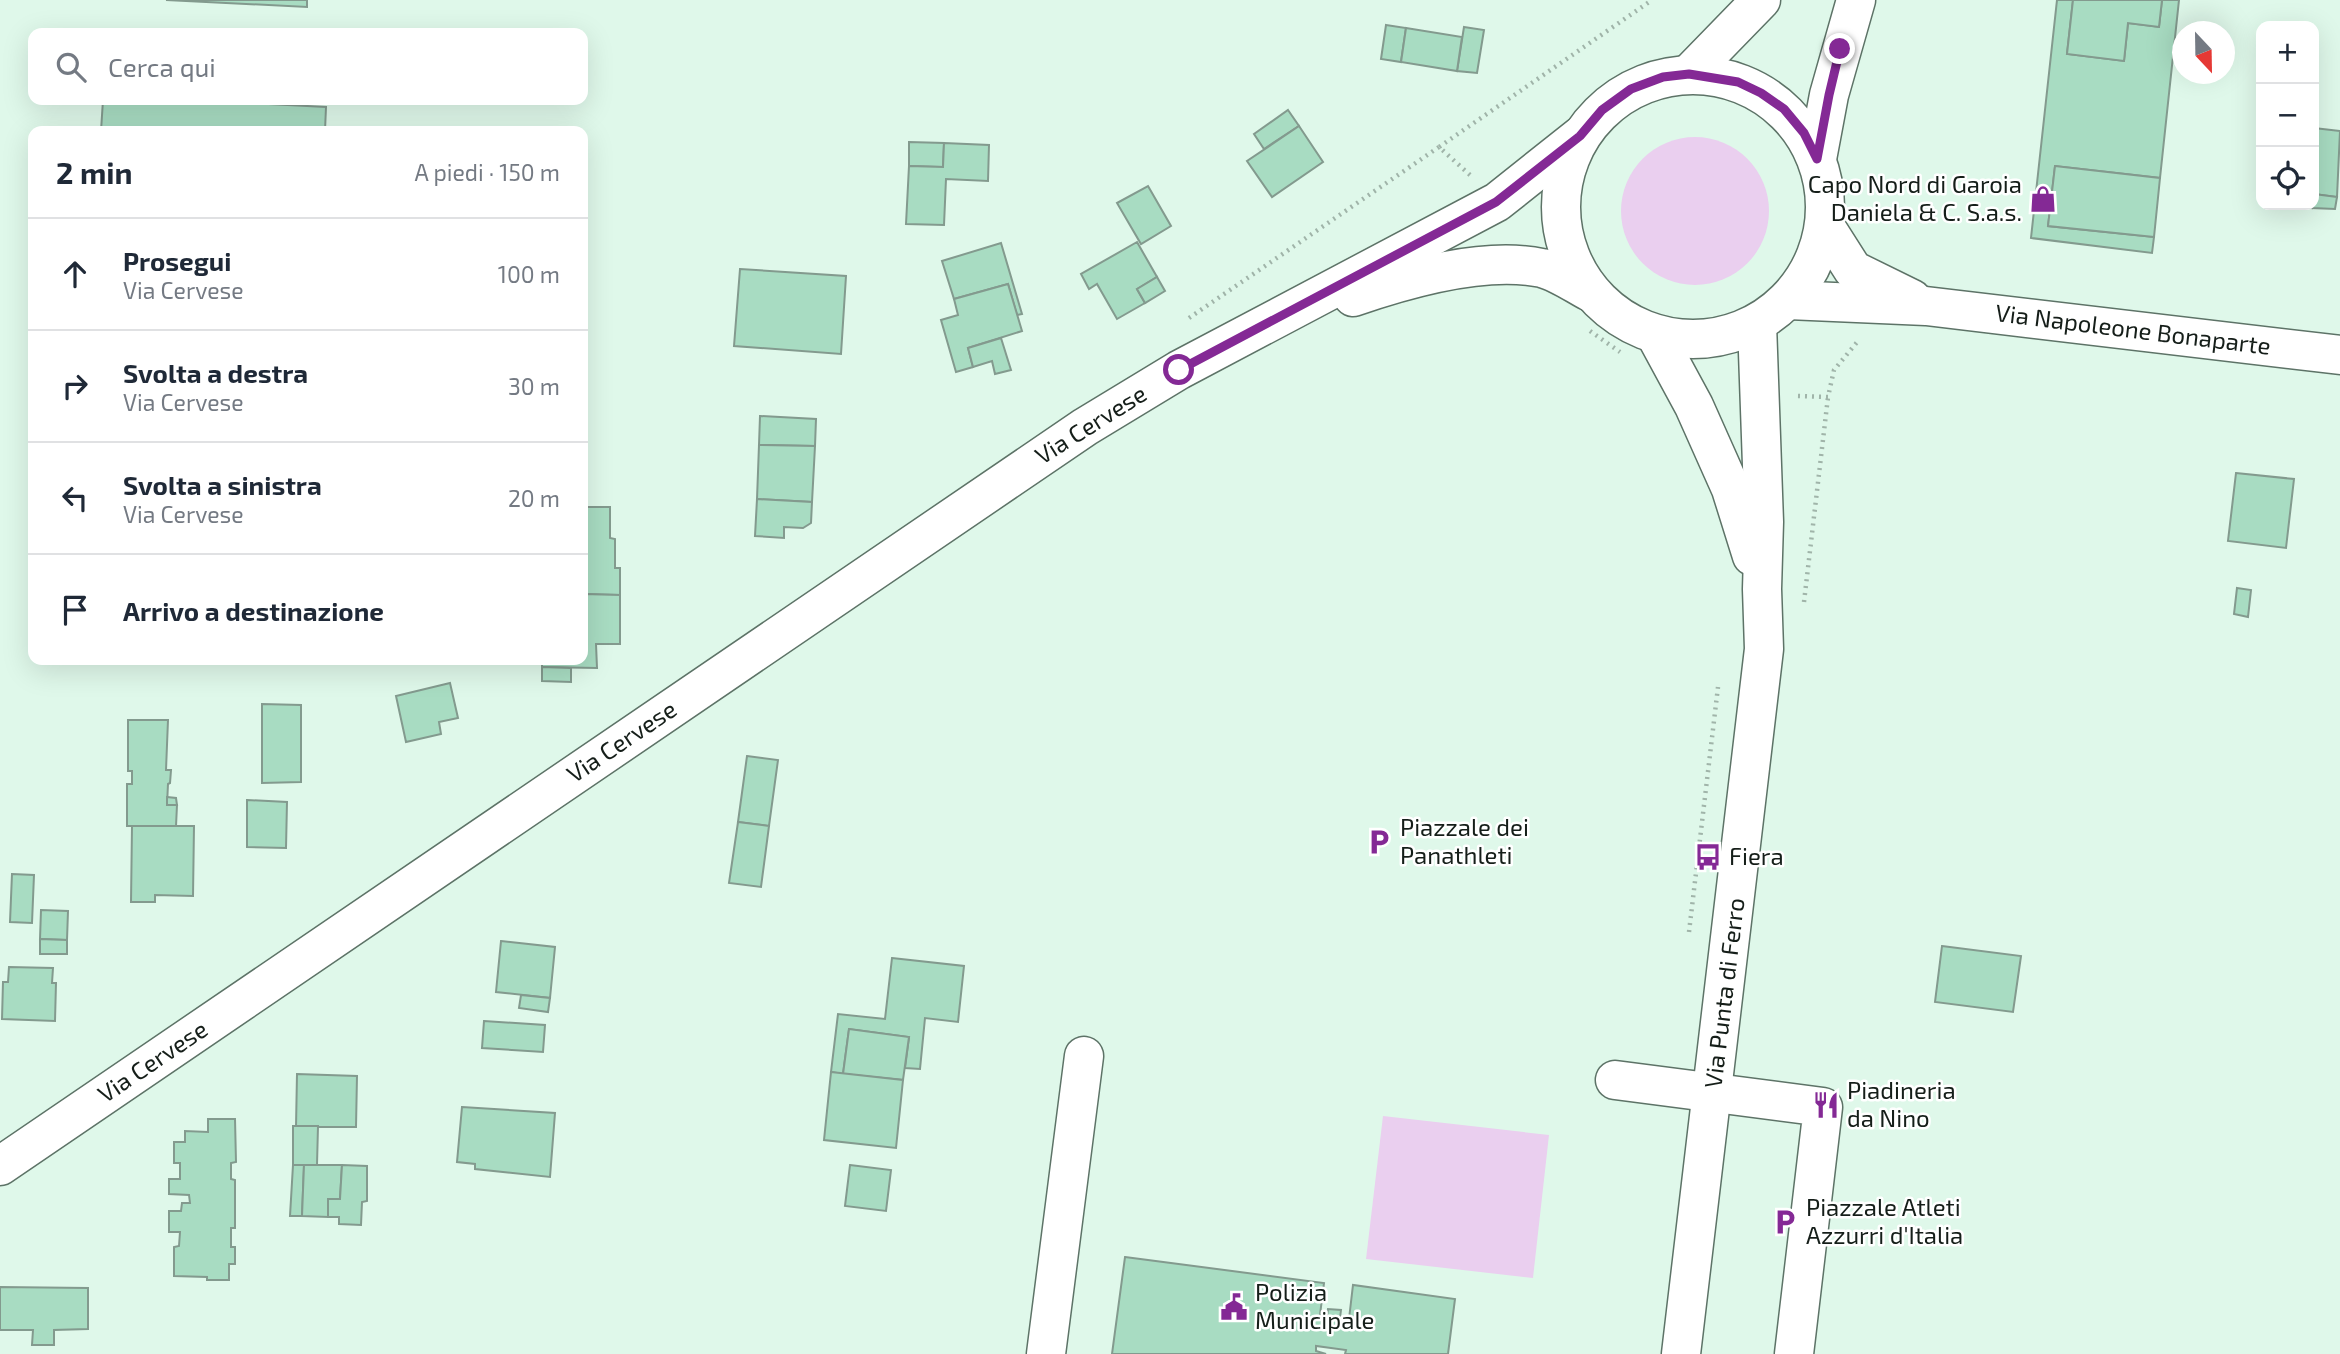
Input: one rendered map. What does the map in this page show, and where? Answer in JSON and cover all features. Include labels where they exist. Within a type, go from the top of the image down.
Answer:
[{"type":"main road","points":[[1689,74],[1761,0]]},
{"type":"main road","name":"Via Cervese","points":[[1817,159],[1829,95],[1856,0]]},
{"type":"main road","name":"Via Cervese","points":[[0,1166],[1085,426],[1179,370],[1496,202],[1580,136],[1602,110],[1631,89],[1663,77],[1689,74],[1738,82],[1761,93],[1784,109],[1804,133],[1817,159],[1825,189],[1825,226],[1808,273],[1788,300],[1757,324],[1702,340],[1642,346],[1616,316],[1586,309],[1544,268],[1496,264],[1437,273],[1370,291],[1252,333]]},
{"type":"main road","name":"Via Cervese","points":[[1580,136],[1565,170],[1560,215],[1586,309]]},
{"type":"main road","name":"Via Napoleone Bonaparte","points":[[1825,226],[1853,270],[1926,306]]},
{"type":"main road","name":"Via Napoleone Bonaparte","points":[[1788,300],[1926,306],[2340,355]]},
{"type":"main road","name":"Via Punta di Ferro","points":[[1681,1354],[1764,649],[1762,589],[1765,522],[1757,324]]},
{"type":"main road","name":"Via Punta di Ferro","points":[[1642,346],[1694,406],[1731,489],[1762,589]]},
{"type":"main road","points":[[1046,1354],[1084,1056]]},
{"type":"main road","points":[[1615,1080],[1823,1107],[1794,1354]]},
{"type":"path","points":[[1496,202],[1439,147],[1652,0]]},
{"type":"path","points":[[1586,309],[1642,346]]},
{"type":"path","points":[[1758,395],[1828,397],[1834,370],[1866,332]]},
{"type":"shaded area","points":[[1695,137],[1723,143],[1747,159],[1763,183],[1769,211],[1763,239],[1747,263],[1723,279],[1695,285],[1667,279],[1643,263],[1627,239],[1621,211],[1627,183],[1643,159],[1667,143]]},
{"type":"shaded area","points":[[1383,1116],[1549,1135],[1533,1278],[1366,1259]]},
{"type":"building","points":[[166,0],[307,0],[307,7]]},
{"type":"building","points":[[2057,0],[2073,0],[2067,54],[2124,61],[2128,23],[2159,27],[2162,0],[2179,0],[2177,21],[2172,21],[2172,66],[2160,178],[2055,166],[2048,226],[2154,237],[2152,253],[2031,238]]},
{"type":"building","points":[[2073,0],[2162,0],[2159,27],[2128,23],[2124,61],[2067,54]]},
{"type":"building","points":[[1386,25],[1406,28],[1401,62],[1381,59]]},
{"type":"building","points":[[1464,27],[1484,30],[1477,73],[1457,71]]},
{"type":"building","points":[[1406,28],[1462,37],[1457,71],[1401,62]]},
{"type":"building","points":[[103,105],[326,107],[325,126],[101,126]]},
{"type":"building","points":[[1288,110],[1299,126],[1264,149],[1254,134]]},
{"type":"building","points":[[1299,126],[1323,162],[1272,197],[1247,161]]},
{"type":"building","points":[[2319,129],[2340,131],[2337,197],[2319,195]]},
{"type":"building","points":[[909,142],[944,143],[943,167],[909,166]]},
{"type":"building","points":[[944,143],[989,145],[988,181],[946,179],[944,225],[906,224],[909,166],[943,167]]},
{"type":"building","points":[[2055,166],[2160,178],[2154,237],[2048,226]]},
{"type":"building","points":[[1148,186],[1171,226],[1141,244],[1117,203]]},
{"type":"building","points":[[2319,195],[2337,197],[2335,209],[2319,208]]},
{"type":"building","points":[[1137,242],[1157,277],[1137,289],[1145,303],[1117,319],[1097,284],[1089,289],[1081,274]]},
{"type":"building","points":[[1001,243],[1022,314],[1017,315],[1008,284],[954,299],[942,261]]},
{"type":"building","points":[[740,269],[846,276],[841,354],[734,346]]},
{"type":"building","points":[[1157,277],[1165,291],[1145,303],[1137,289]]},
{"type":"building","points":[[1008,284],[1022,331],[968,348],[973,367],[956,372],[941,320],[958,315],[954,299]]},
{"type":"building","points":[[1001,338],[1011,370],[995,374],[992,361],[973,367],[968,348]]},
{"type":"building","points":[[760,416],[816,419],[815,446],[759,445]]},
{"type":"building","points":[[759,445],[815,446],[812,502],[757,499]]},
{"type":"building","points":[[2236,473],[2294,479],[2286,548],[2228,541]]},
{"type":"building","points":[[757,499],[812,502],[811,523],[803,528],[784,527],[784,538],[755,536]]},
{"type":"building","points":[[588,507],[610,507],[610,538],[615,539],[615,568],[620,568],[620,595],[588,594]]},
{"type":"building","points":[[2237,588],[2251,590],[2248,617],[2234,614]]},
{"type":"building","points":[[588,594],[620,595],[620,644],[596,644],[597,668],[542,667],[588,665]]},
{"type":"building","points":[[542,667],[571,668],[571,682],[542,681]]},
{"type":"building","points":[[450,683],[458,718],[439,722],[441,734],[406,742],[396,696]]},
{"type":"building","points":[[262,704],[301,705],[301,782],[262,783]]},
{"type":"building","points":[[128,720],[168,720],[166,770],[171,770],[167,805],[177,805],[176,826],[127,826],[127,784],[132,784],[132,771],[128,771]]},
{"type":"building","points":[[747,756],[778,760],[769,826],[738,822]]},
{"type":"building","points":[[167,797],[176,798],[177,805],[167,805]]},
{"type":"building","points":[[247,800],[287,802],[286,848],[247,847]]},
{"type":"building","points":[[738,822],[769,826],[761,887],[729,883]]},
{"type":"building","points":[[132,826],[194,826],[193,896],[155,895],[155,902],[131,902]]},
{"type":"building","points":[[12,874],[34,875],[32,923],[10,922]]},
{"type":"building","points":[[41,910],[68,911],[67,940],[40,939]]},
{"type":"building","points":[[40,939],[67,940],[67,954],[40,954]]},
{"type":"building","points":[[501,941],[555,947],[550,998],[496,992]]},
{"type":"building","points":[[1942,946],[2021,956],[2013,1012],[1935,1002]]},
{"type":"building","points":[[892,958],[964,966],[958,1022],[925,1018],[920,1069],[905,1068],[909,1037],[849,1029],[843,1074],[831,1072],[838,1014],[885,1019]]},
{"type":"building","points":[[9,967],[53,968],[52,983],[56,983],[55,1021],[2,1019],[3,982],[8,982]]},
{"type":"building","points":[[521,995],[550,998],[548,1012],[519,1008]]},
{"type":"building","points":[[484,1021],[545,1025],[543,1052],[482,1048]]},
{"type":"building","points":[[849,1029],[909,1037],[903,1080],[843,1074]]},
{"type":"building","points":[[831,1072],[903,1080],[896,1148],[824,1140]]},
{"type":"building","points":[[297,1074],[357,1076],[356,1127],[296,1127]]},
{"type":"building","points":[[462,1107],[555,1113],[550,1177],[475,1169],[475,1164],[457,1162]]},
{"type":"building","points":[[208,1119],[235,1119],[236,1162],[231,1163],[231,1179],[235,1180],[235,1228],[231,1228],[231,1247],[235,1247],[235,1264],[229,1264],[229,1280],[174,1276],[174,1247],[179,1246],[180,1232],[169,1232],[169,1211],[181,1211],[182,1203],[190,1203],[189,1195],[169,1194],[169,1179],[180,1179],[180,1163],[174,1163],[174,1142],[185,1142],[185,1131],[208,1132]]},
{"type":"building","points":[[293,1126],[318,1126],[317,1165],[293,1165]]},
{"type":"building","points":[[293,1165],[304,1165],[302,1216],[290,1216]]},
{"type":"building","points":[[304,1165],[342,1165],[340,1199],[328,1199],[328,1217],[302,1216]]},
{"type":"building","points":[[342,1165],[367,1166],[367,1201],[362,1202],[361,1225],[339,1224],[339,1217],[328,1217],[328,1199],[340,1199]]},
{"type":"building","points":[[850,1165],[891,1170],[886,1211],[845,1206]]},
{"type":"building","points":[[1125,1257],[1324,1283],[1320,1315],[1327,1316],[1328,1309],[1341,1310],[1340,1318],[1349,1319],[1353,1285],[1455,1299],[1448,1354],[1345,1354],[1346,1350],[1316,1346],[1316,1351],[1326,1354],[1112,1354]]},
{"type":"building","points":[[0,1287],[88,1288],[88,1329],[54,1330],[54,1345],[32,1345],[33,1330],[0,1330]]},
{"type":"place","name":"Capo Nord di Garoia Daniela & C. S.a.s.","points":[[2043,199]]},
{"type":"place","name":"Piazzale dei Panathleti","points":[[1379,842]]},
{"type":"place","name":"Fiera","points":[[1708,857]]},
{"type":"place","name":"Piadineria da Nino","points":[[1826,1105]]},
{"type":"place","name":"Piazzale Atleti Azzurri d'Italia","points":[[1785,1222]]},
{"type":"place","name":"Polizia Municipale","points":[[1234,1307]]},
{"type":"route","points":[[1179,370],[1496,202],[1580,136],[1602,110],[1631,89],[1663,77],[1689,74],[1738,82],[1761,93],[1784,109],[1804,133],[1817,159],[1840,49]]}]
